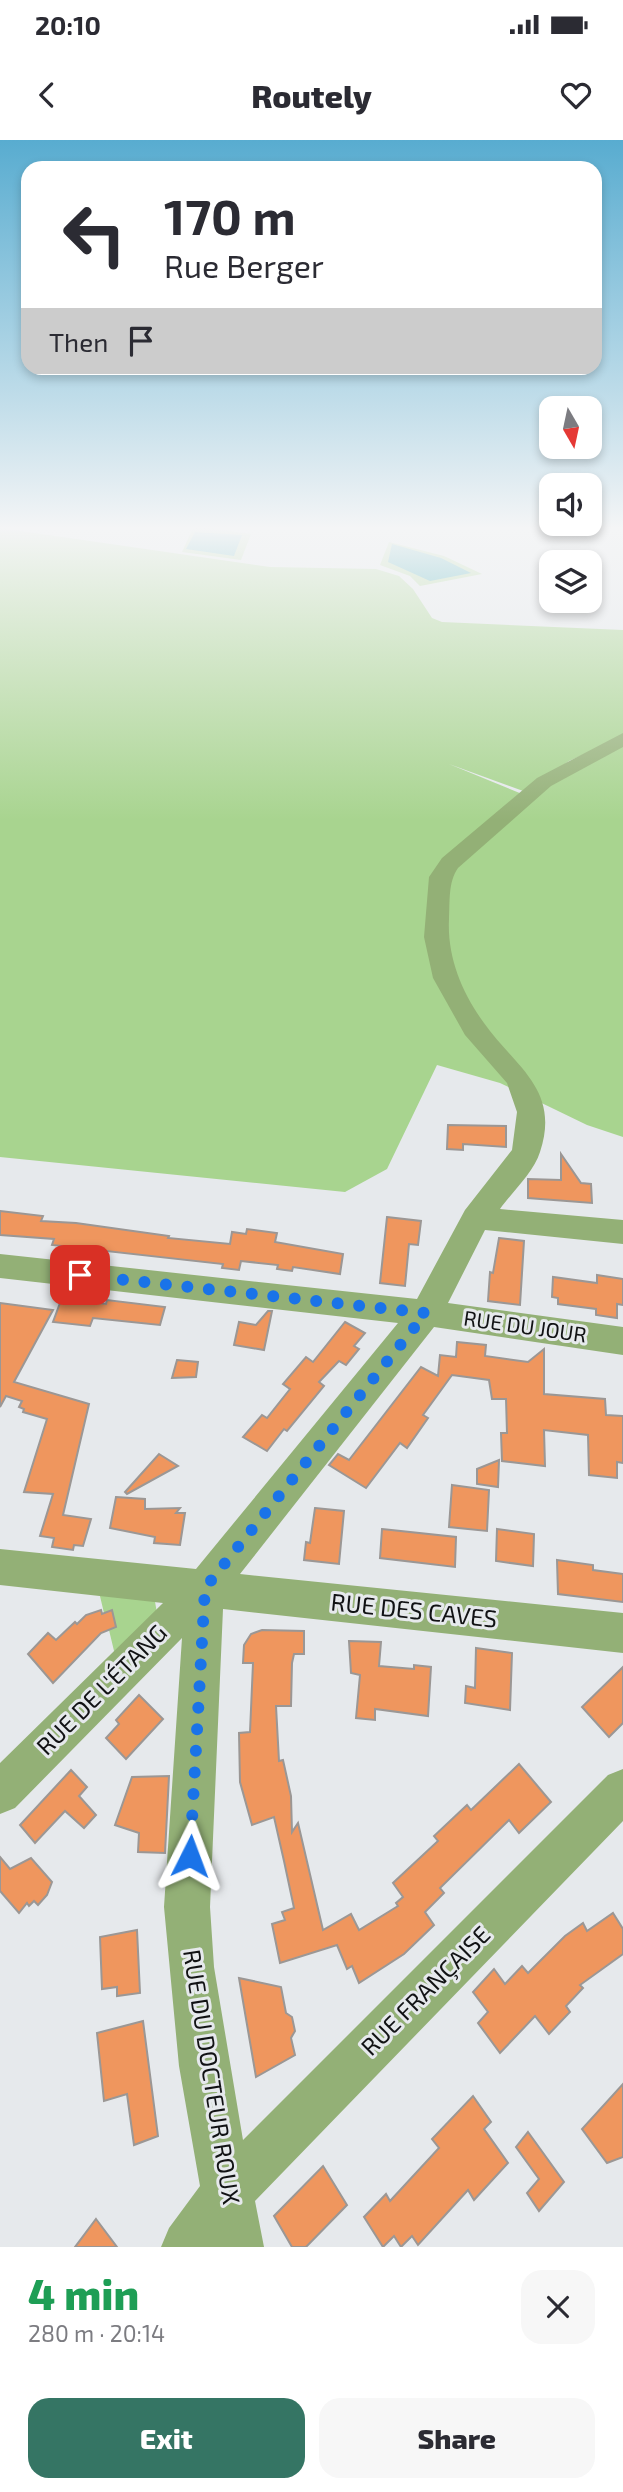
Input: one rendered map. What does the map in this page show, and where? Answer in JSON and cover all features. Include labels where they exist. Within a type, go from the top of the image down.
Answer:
[{"type":"street","points":[[205,1588],[426,1313],[482,1211],[526,1152],[531,1112],[519,1079],[474,1029],[445,978],[436,938],[440,877],[450,863],[524,797],[561,770],[623,739]]},
{"type":"street","points":[[482,1211],[623,1232]]},
{"type":"street","name":"RUE DU JOUR","points":[[0,1266],[426,1313],[623,1341]]},
{"type":"street","name":"RUE DES CAVES","points":[[0,1567],[623,1633]]},
{"type":"street","name":"RUE DE L'ÉTANG","points":[[0,1793],[205,1588]]},
{"type":"street","name":"RUE DU DOCTEUR ROUX","points":[[205,1588],[187,1907],[191,1967],[204,2066],[237,2247]]},
{"type":"street","name":"RUE FRANÇAISE","points":[[188,2247],[228,2191],[623,1790]]},
{"type":"green space","points":[[0,624],[495,624],[623,630],[623,737],[569,761],[526,792],[449,764],[527,796],[623,743],[623,1137],[587,1125],[500,1083],[437,1065],[387,1169],[345,1192],[0,1157]]},
{"type":"green space","points":[[99,1592],[154,1596],[157,1613],[115,1655],[109,1630],[116,1627],[112,1611],[104,1613]]},
{"type":"building","points":[[448,1125],[506,1126],[506,1147],[463,1144],[463,1150],[447,1149]]},
{"type":"building","points":[[561,1154],[581,1183],[591,1184],[592,1203],[528,1198],[528,1179],[561,1180]]},
{"type":"building","points":[[0,1211],[43,1216],[41,1221],[76,1223],[169,1236],[168,1238],[230,1244],[232,1232],[246,1234],[247,1229],[277,1233],[275,1242],[343,1254],[340,1274],[293,1267],[292,1271],[277,1269],[278,1265],[241,1261],[239,1270],[222,1268],[223,1264],[52,1245],[54,1239],[0,1235]]},
{"type":"building","points":[[387,1217],[421,1221],[418,1245],[409,1244],[405,1286],[380,1283]]},
{"type":"building","points":[[499,1238],[524,1241],[520,1305],[488,1301],[490,1272],[493,1273]]},
{"type":"building","points":[[597,1275],[623,1279],[623,1305],[617,1304],[617,1318],[596,1315],[596,1309],[558,1304],[558,1298],[552,1297],[553,1277],[597,1283]]},
{"type":"building","points":[[87,1291],[102,1292],[98,1303],[106,1304],[107,1300],[165,1307],[160,1325],[93,1318],[90,1326],[53,1322],[60,1303],[83,1302]]},
{"type":"building","points":[[0,1303],[53,1310],[14,1382],[89,1404],[63,1515],[91,1519],[83,1546],[74,1545],[73,1550],[52,1547],[54,1538],[40,1536],[53,1494],[24,1492],[47,1419],[23,1412],[24,1409],[19,1407],[22,1401],[6,1396],[0,1407]]},
{"type":"building","points":[[268,1311],[272,1311],[264,1350],[234,1345],[239,1322],[256,1325]]},
{"type":"building","points":[[345,1322],[365,1333],[354,1346],[359,1349],[346,1365],[339,1361],[319,1382],[324,1386],[267,1451],[243,1437],[262,1415],[267,1418],[290,1389],[283,1384],[306,1357],[313,1362]]},
{"type":"building","points":[[457,1342],[486,1345],[485,1356],[528,1362],[544,1349],[544,1394],[605,1399],[606,1415],[623,1416],[623,1463],[617,1462],[617,1478],[589,1475],[588,1435],[544,1430],[545,1466],[502,1461],[501,1433],[507,1433],[506,1399],[492,1399],[489,1380],[452,1375],[423,1415],[428,1418],[407,1448],[400,1443],[366,1488],[329,1465],[338,1454],[349,1460],[421,1367],[438,1376],[440,1355],[456,1357]]},
{"type":"building","points":[[177,1360],[198,1362],[196,1377],[172,1378]]},
{"type":"building","points":[[159,1454],[178,1466],[127,1494],[125,1492]]},
{"type":"building","points":[[499,1460],[498,1487],[477,1484],[477,1469]]},
{"type":"building","points":[[452,1485],[489,1490],[487,1531],[449,1527]]},
{"type":"building","points":[[116,1497],[145,1499],[145,1509],[180,1508],[176,1513],[185,1513],[180,1545],[154,1543],[155,1537],[110,1528]]},
{"type":"building","points":[[315,1508],[344,1511],[339,1564],[304,1560],[306,1542],[310,1543]]},
{"type":"building","points":[[382,1529],[456,1537],[455,1567],[380,1558]]},
{"type":"building","points":[[497,1529],[534,1534],[533,1566],[496,1561]]},
{"type":"building","points":[[557,1560],[593,1565],[593,1570],[623,1574],[623,1602],[558,1594]]},
{"type":"building","points":[[101,1610],[102,1614],[112,1610],[116,1627],[101,1633],[53,1683],[28,1654],[48,1633],[56,1640],[75,1622],[77,1624],[86,1615]]},
{"type":"building","points":[[262,1630],[304,1631],[304,1654],[294,1654],[292,1663],[291,1706],[276,1706],[279,1761],[283,1760],[291,1796],[292,1832],[298,1823],[323,1930],[351,1914],[359,1930],[398,1906],[396,1903],[403,1897],[393,1883],[438,1841],[434,1836],[467,1805],[471,1810],[519,1764],[551,1802],[519,1833],[509,1820],[440,1888],[444,1893],[425,1912],[434,1925],[404,1954],[359,1983],[352,1966],[347,1969],[337,1945],[280,1963],[272,1924],[285,1920],[282,1912],[294,1908],[284,1861],[274,1817],[252,1825],[240,1782],[239,1733],[250,1732],[253,1663],[243,1663],[244,1645],[251,1634]]},
{"type":"building","points":[[349,1641],[381,1642],[379,1666],[414,1669],[414,1665],[431,1667],[428,1716],[375,1709],[375,1720],[356,1718],[360,1675],[351,1673]]},
{"type":"building","points":[[476,1648],[512,1653],[510,1710],[465,1703],[466,1686],[475,1688]]},
{"type":"building","points":[[623,1667],[623,1723],[609,1737],[582,1707]]},
{"type":"building","points":[[139,1695],[163,1719],[126,1759],[106,1738],[119,1724],[116,1720]]},
{"type":"building","points":[[71,1770],[87,1787],[79,1796],[96,1815],[84,1828],[65,1811],[35,1843],[20,1825]]},
{"type":"building","points":[[169,1776],[165,1853],[138,1852],[139,1833],[115,1825],[132,1777]]},
{"type":"building","points":[[0,1857],[10,1869],[31,1858],[52,1882],[47,1895],[38,1905],[34,1901],[29,1906],[27,1903],[19,1913],[0,1891]]},
{"type":"building","points":[[613,1913],[623,1929],[623,1954],[580,1985],[583,1988],[566,2006],[570,2012],[549,2034],[535,2016],[500,2053],[478,2023],[488,2012],[473,1992],[494,1969],[505,1984],[522,1966],[528,1973],[565,1936],[583,1923],[587,1931]]},
{"type":"building","points":[[137,1930],[140,1993],[117,1996],[117,1987],[102,1989],[100,1937]]},
{"type":"building","points":[[239,1978],[281,1987],[286,2013],[292,2017],[295,2031],[291,2038],[295,2055],[256,2077]]},
{"type":"building","points":[[143,2021],[158,2136],[134,2145],[127,2094],[104,2101],[97,2033]]},
{"type":"building","points":[[623,2084],[623,2157],[607,2163],[582,2129]]},
{"type":"building","points":[[473,2096],[491,2122],[484,2129],[508,2163],[474,2200],[468,2190],[418,2245],[412,2236],[401,2247],[394,2236],[383,2247],[364,2217],[386,2194],[390,2201],[439,2148],[432,2139]]},
{"type":"building","points":[[528,2132],[564,2182],[539,2211],[527,2193],[539,2179],[516,2147]]},
{"type":"building","points":[[323,2166],[347,2205],[306,2247],[292,2247],[274,2216]]},
{"type":"building","points":[[96,2219],[117,2247],[75,2247]]},
{"type":"route","points":[[80,1275],[426,1313],[205,1588],[190,1856]]}]
